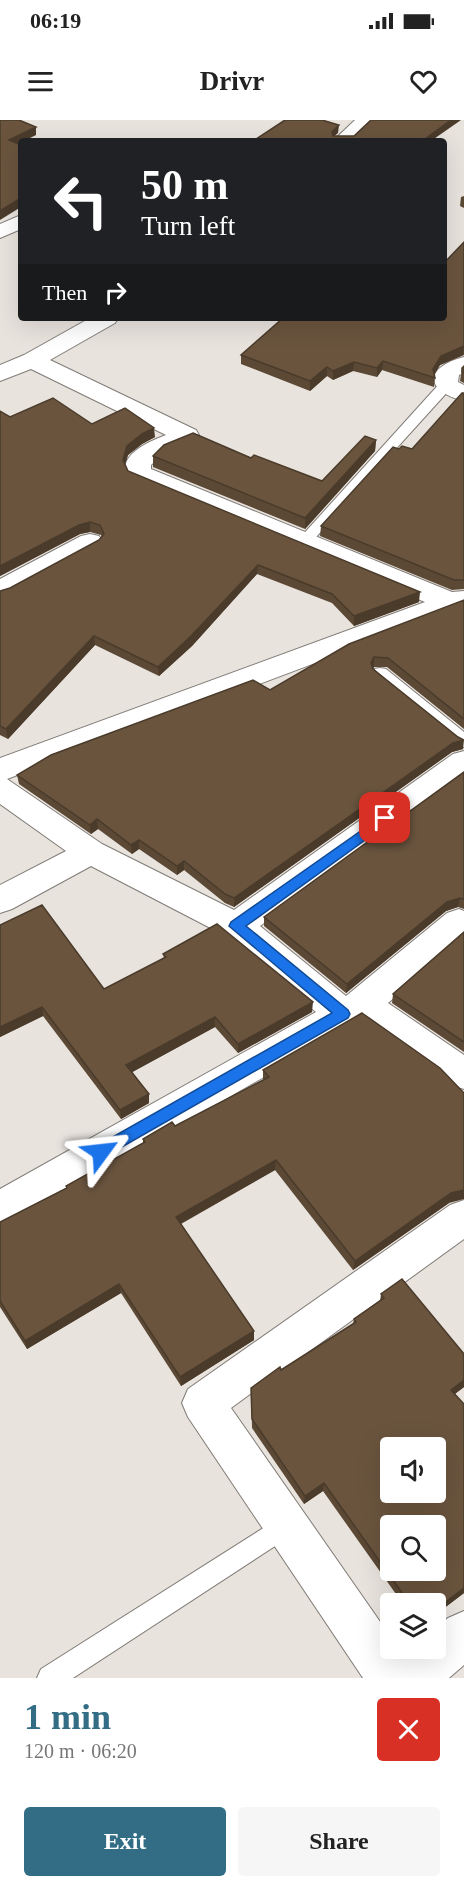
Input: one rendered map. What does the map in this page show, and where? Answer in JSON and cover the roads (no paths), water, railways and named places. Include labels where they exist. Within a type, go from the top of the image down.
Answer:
[{"type":"street","points":[[346,138],[366,120]]},
{"type":"street","points":[[4,239],[18,224]]},
{"type":"street","points":[[0,374],[32,360],[102,321]]},
{"type":"street","points":[[32,360],[94,392],[187,435],[154,449],[138,463],[138,473],[303,543],[460,599]]},
{"type":"street","points":[[455,389],[447,372],[464,364]]},
{"type":"street","points":[[0,590],[90,542]]},
{"type":"street","points":[[0,770],[460,599]]},
{"type":"street","points":[[236,926],[464,762]]},
{"type":"street","points":[[0,788],[91,852],[236,926],[353,1009],[464,1074]]},
{"type":"street","points":[[0,900],[91,852]]},
{"type":"street","points":[[0,1209],[353,1009],[459,922]]},
{"type":"street","points":[[391,1678],[203,1403],[464,1217]]},
{"type":"street","points":[[414,1678],[464,1634]]},
{"type":"lane","points":[[303,543],[455,389]]},
{"type":"lane","points":[[380,673],[464,741]]},
{"type":"lane","points":[[50,1678],[286,1526]]}]
